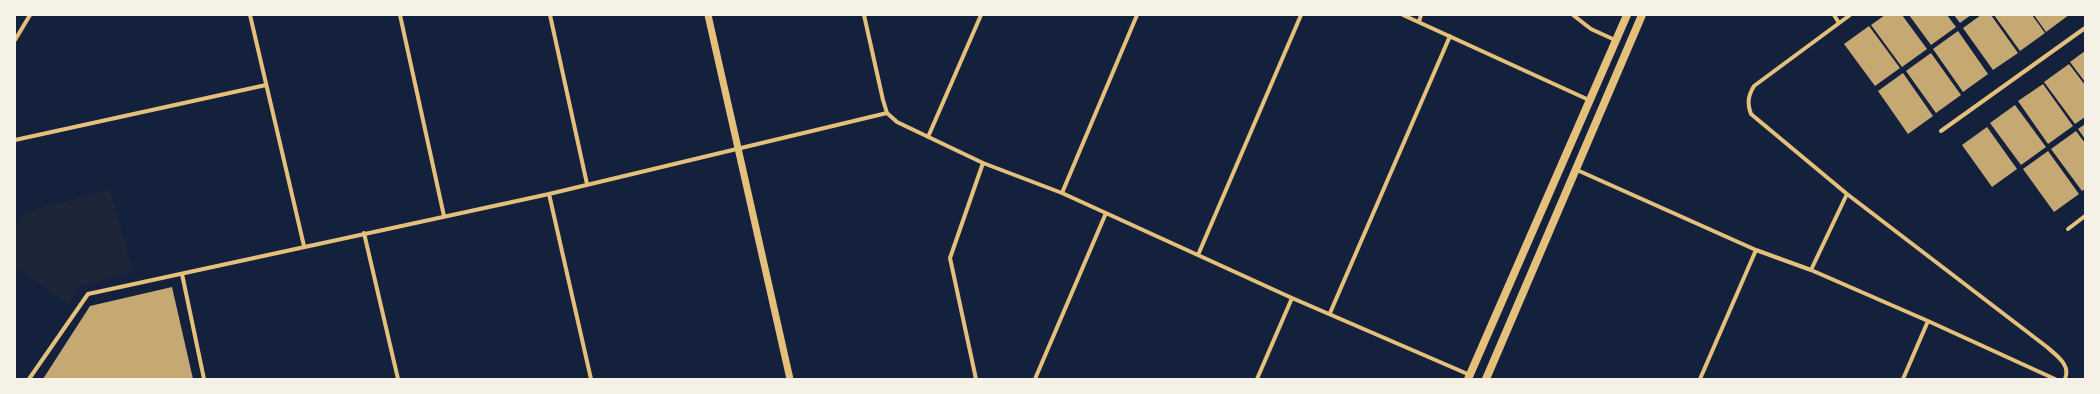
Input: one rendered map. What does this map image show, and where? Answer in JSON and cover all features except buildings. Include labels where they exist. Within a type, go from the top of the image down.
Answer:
[{"type":"main road","points":[[1469,377],[1626,15]]},
{"type":"main road","points":[[1486,379],[1577,170],[1642,15]]},
{"type":"street","points":[[15,40],[30,15]]},
{"type":"street","points":[[250,15],[304,246]]},
{"type":"street","points":[[400,15],[444,216]]},
{"type":"street","points":[[550,15],[588,184]]},
{"type":"street","points":[[708,15],[790,379]]},
{"type":"street","points":[[864,15],[882,100],[887,113],[897,122],[983,163],[1062,193],[1469,377]]},
{"type":"street","points":[[928,138],[981,15]]},
{"type":"street","points":[[1062,193],[1137,15]]},
{"type":"street","points":[[1198,255],[1301,15]]},
{"type":"street","points":[[1403,15],[1590,100]]},
{"type":"street","points":[[1420,22],[1421,15]]},
{"type":"street","points":[[1573,15],[1591,29],[1615,40]]},
{"type":"street","points":[[1834,15],[1839,23]]},
{"type":"street","points":[[1850,15],[1754,86],[1750,92],[1748,104],[1751,114],[1848,194],[2047,347],[2062,361],[2067,369],[2065,379]]},
{"type":"street","points":[[1941,131],[2085,28]]},
{"type":"street","points":[[1330,313],[1450,36]]},
{"type":"street","points":[[15,140],[266,85]]},
{"type":"street","points":[[29,379],[88,294],[549,194],[887,113]]},
{"type":"street","points":[[976,379],[950,258],[983,163]]},
{"type":"street","points":[[1577,170],[1756,250],[1811,270],[1928,321],[2055,379]]},
{"type":"street","points":[[549,194],[591,379]]},
{"type":"street","points":[[1811,270],[1848,194]]},
{"type":"street","points":[[1036,379],[1106,213]]},
{"type":"street","points":[[2068,229],[2085,216]]},
{"type":"street","points":[[364,233],[398,379]]},
{"type":"street","points":[[1700,379],[1756,250]]},
{"type":"street","points":[[182,274],[204,379]]},
{"type":"street","points":[[1257,379],[1292,298]]},
{"type":"street","points":[[1903,379],[1928,321]]},
{"type":"shaded area","points":[[110,189],[133,272],[80,286],[68,304],[15,267],[15,227],[26,212]]}]
